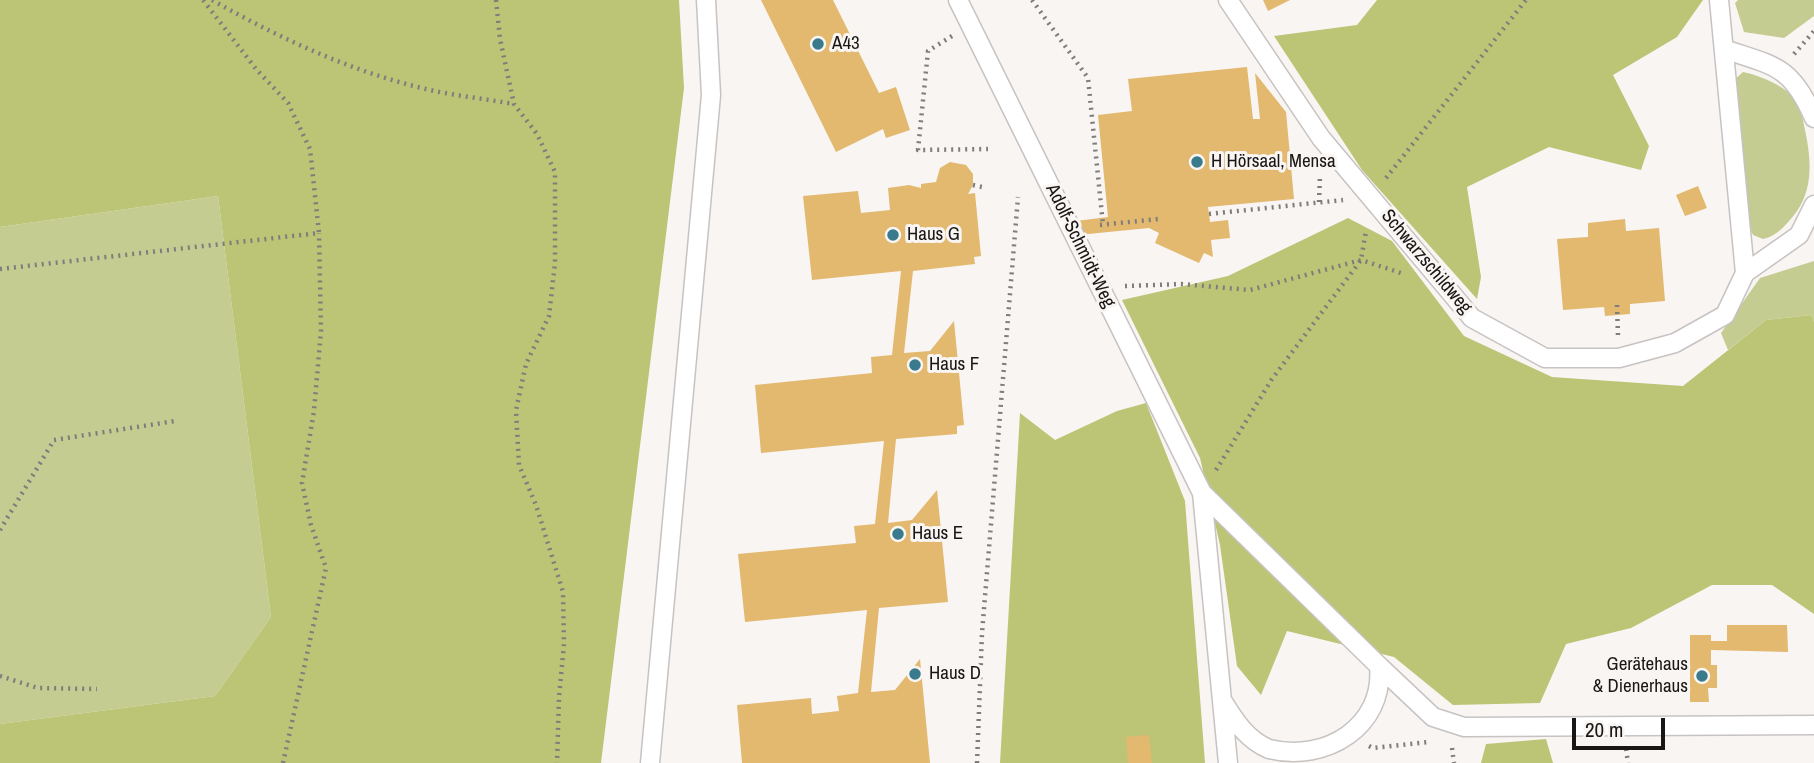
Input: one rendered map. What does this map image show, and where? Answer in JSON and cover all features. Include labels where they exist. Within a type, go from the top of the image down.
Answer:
[{"type":"lane","points":[[650,763],[711,95],[706,0]]},
{"type":"lane","name":"Adolf-Schmidt-Weg","points":[[958,0],[1202,493],[1433,717],[1464,727],[1814,725]]},
{"type":"lane","name":"Schwarzschildweg","points":[[1228,0],[1321,138],[1472,318],[1545,358],[1619,358],[1675,343],[1725,315],[1745,272]]},
{"type":"lane","points":[[1719,0],[1745,272],[1799,235],[1814,205]]},
{"type":"lane","points":[[1724,49],[1783,69],[1795,83],[1814,118]]},
{"type":"lane","name":"Adolf-Schmidt-Weg","points":[[1202,493],[1228,763]]},
{"type":"lane","points":[[1222,700],[1249,737],[1268,749],[1291,755],[1311,756],[1334,749],[1355,734],[1367,719],[1376,702],[1378,666]]},
{"type":"path","points":[[203,0],[256,69],[288,103],[310,149],[320,233],[321,331],[314,411],[302,483],[311,525],[326,568],[313,620],[306,671],[283,763]]},
{"type":"path","points":[[212,0],[270,33],[349,66],[430,90],[514,104]]},
{"type":"path","points":[[496,0],[500,39],[514,104],[537,134],[555,172],[555,263],[549,316],[526,364],[516,410],[519,465],[536,505],[562,592],[564,644],[558,763]]},
{"type":"path","points":[[1032,0],[1087,78],[1102,225]]},
{"type":"path","points":[[1202,493],[1272,379],[1361,260],[1372,197],[1526,0]]},
{"type":"path","points":[[970,24],[928,51],[918,150],[988,149]]},
{"type":"path","points":[[1783,69],[1807,36],[1814,31]]},
{"type":"path","points":[[973,185],[982,187]]},
{"type":"path","points":[[976,763],[982,633],[1018,197]]},
{"type":"path","points":[[1209,214],[1336,201]]},
{"type":"path","points":[[1062,210],[1085,227],[1158,219]]},
{"type":"path","points":[[0,269],[320,233]]},
{"type":"path","points":[[1100,286],[1181,284],[1250,290],[1361,260],[1445,287]]},
{"type":"path","points":[[1617,305],[1618,339]]},
{"type":"path","points":[[0,530],[54,440],[176,421]]},
{"type":"path","points":[[0,676],[38,688],[97,689]]},
{"type":"path","points":[[1355,734],[1373,748],[1438,741]]},
{"type":"green space","points":[[0,0],[679,0],[684,88],[601,763],[0,763],[0,724],[215,696],[271,617],[218,196],[0,227]]},
{"type":"green space","points":[[1377,0],[1703,0],[1677,37],[1613,75],[1649,146],[1641,170],[1549,147],[1467,187],[1481,277],[1477,299],[1362,170],[1274,36],[1357,25]]},
{"type":"green space","points":[[1738,0],[1814,0],[1814,16],[1784,38],[1744,32],[1735,3]]},
{"type":"green space","points":[[1743,72],[1771,82],[1795,99],[1799,106],[1809,154],[1809,178],[1803,200],[1784,227],[1763,239],[1753,235],[1750,228],[1734,80]]},
{"type":"green space","points":[[218,196],[271,617],[215,696],[0,724],[0,227]]},
{"type":"green space","points":[[1348,218],[1392,241],[1464,336],[1552,377],[1683,386],[1766,320],[1811,315],[1814,322],[1814,614],[1772,585],[1712,585],[1631,628],[1566,644],[1540,703],[1453,705],[1394,657],[1287,631],[1261,695],[1237,666],[1220,545],[1200,458],[1122,300],[1228,276]]},
{"type":"green space","points":[[1814,261],[1814,322],[1811,315],[1766,320],[1728,350],[1721,333],[1760,278]]},
{"type":"green space","points":[[1146,403],[1185,501],[1205,763],[1000,763],[1020,413],[1055,440],[1117,411]]},
{"type":"green space","points":[[1546,739],[1553,763],[1481,763],[1486,744]]},
{"type":"building","name":"A43","points":[[761,0],[833,0],[879,93],[896,87],[910,130],[886,138],[883,129],[836,152]]},
{"type":"building","points":[[1263,0],[1290,0],[1268,11]]},
{"type":"building","name":"H Hörsaal, Mensa","points":[[1247,67],[1253,119],[1260,119],[1255,73],[1286,112],[1294,199],[1208,207],[1210,222],[1228,220],[1230,238],[1211,240],[1213,257],[1204,253],[1199,263],[1155,243],[1159,233],[1149,228],[1078,235],[1076,221],[1108,217],[1098,115],[1132,111],[1128,79]]},
{"type":"building","points":[[950,162],[966,165],[973,174],[973,185],[968,194],[975,193],[981,256],[974,257],[975,264],[913,271],[904,353],[930,351],[954,321],[964,425],[957,426],[957,434],[896,439],[888,523],[912,520],[937,490],[948,602],[879,608],[871,692],[895,690],[920,659],[930,763],[742,763],[737,705],[811,698],[812,714],[839,711],[837,696],[858,693],[867,610],[745,622],[738,554],[856,543],[854,526],[875,524],[884,441],[761,453],[755,385],[872,373],[871,357],[892,355],[901,271],[812,280],[803,196],[858,191],[861,213],[890,210],[888,188],[909,185],[921,188],[921,184],[936,182],[940,168]]},
{"type":"building","points":[[1698,186],[1707,208],[1685,216],[1676,195]]},
{"type":"building","points":[[1625,219],[1626,231],[1659,228],[1665,301],[1630,304],[1630,314],[1605,316],[1604,307],[1563,310],[1557,239],[1588,237],[1588,223]]},
{"type":"building","points":[[1727,625],[1787,625],[1788,652],[1711,650],[1711,665],[1717,665],[1717,688],[1708,688],[1709,702],[1690,702],[1690,635],[1711,635],[1711,641],[1727,641]]},
{"type":"building","points":[[1149,735],[1152,763],[1128,763],[1126,737]]},
{"type":"place","name":"A43","points":[[818,44]]},
{"type":"place","name":"H Hörsaal, Mensa","points":[[1197,162]]},
{"type":"place","name":"Haus G","points":[[893,235]]},
{"type":"place","name":"Haus F","points":[[915,365]]},
{"type":"place","name":"Haus E","points":[[898,534]]},
{"type":"place","name":"Haus D","points":[[915,674]]},
{"type":"place","name":"Gerätehaus & Dienerhaus","points":[[1702,676]]}]
